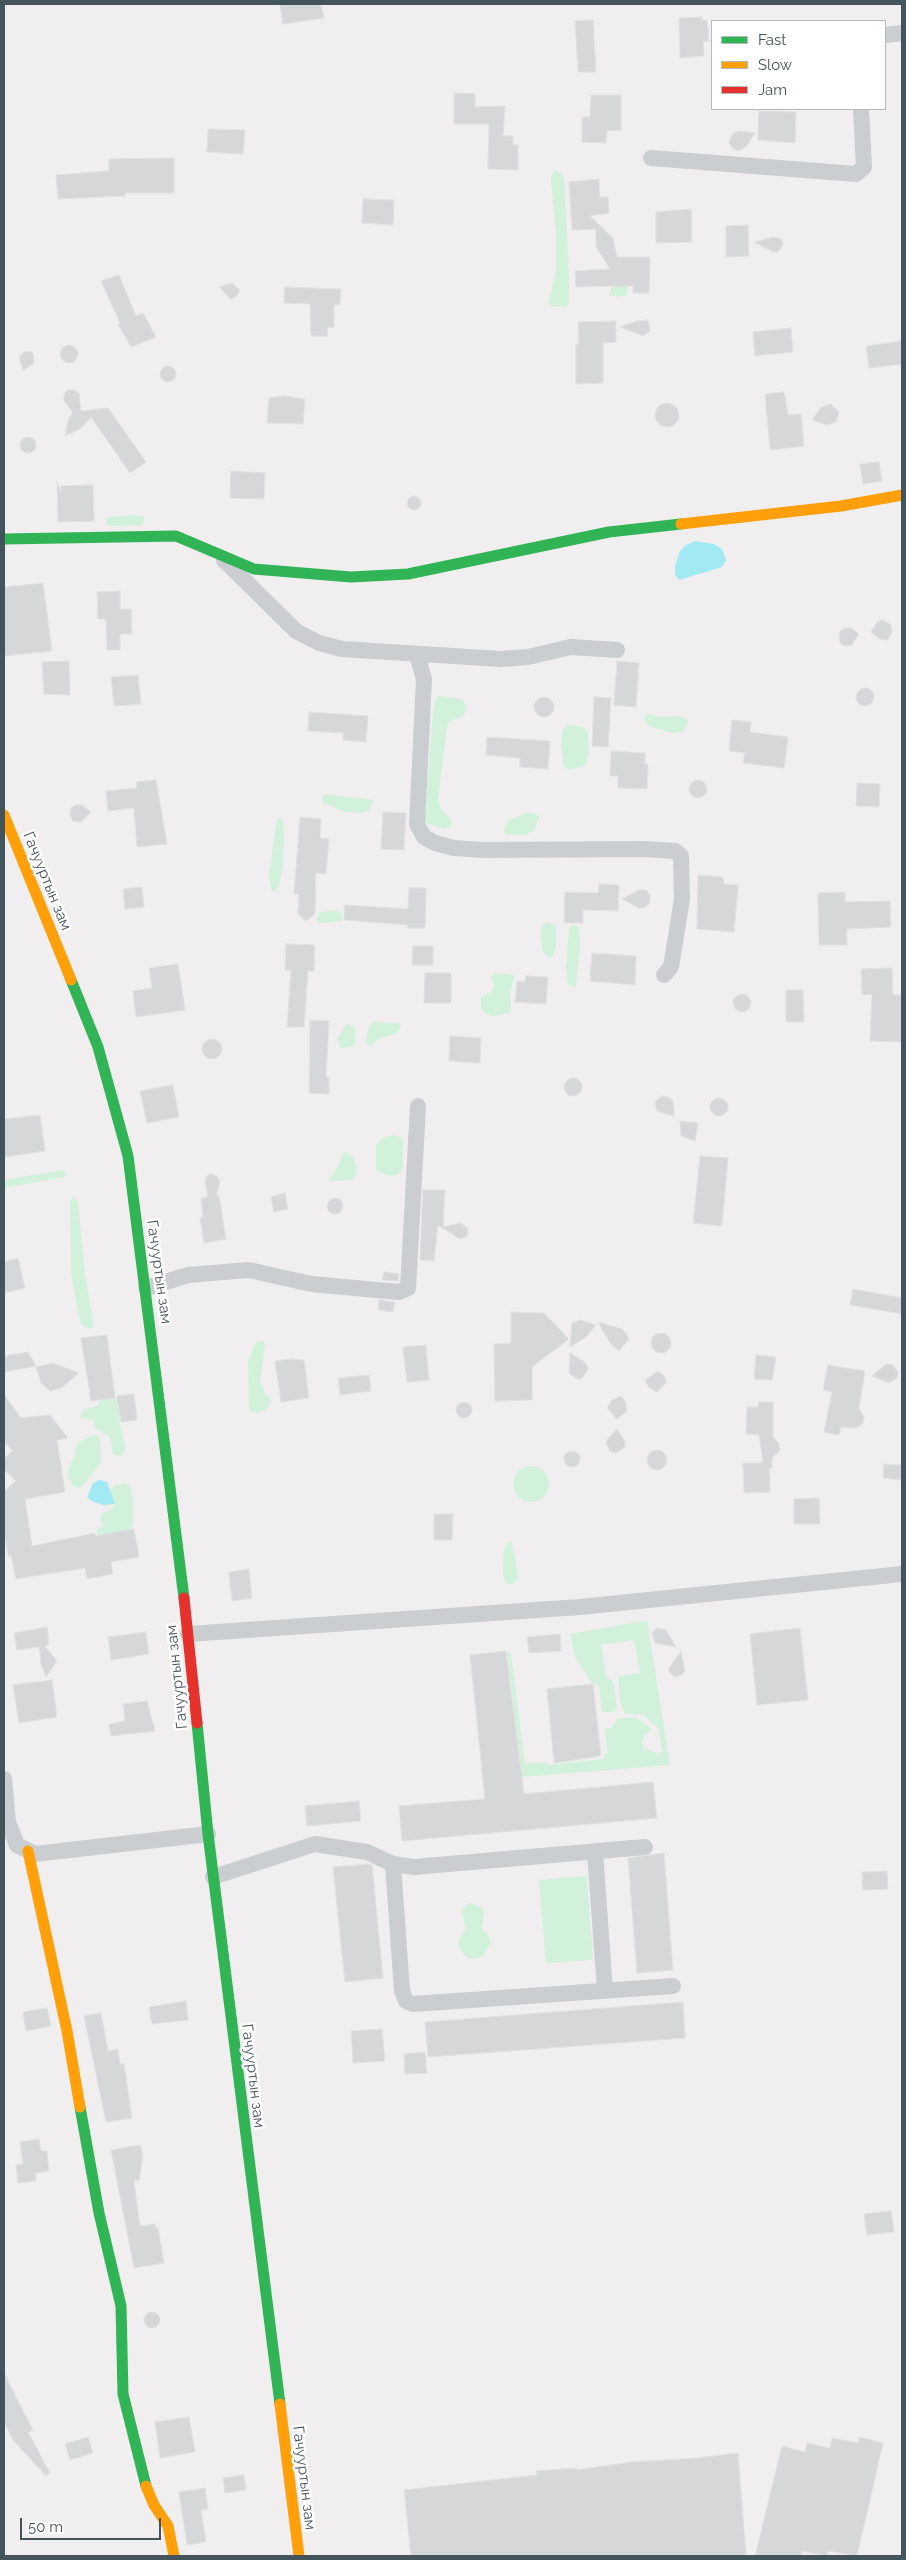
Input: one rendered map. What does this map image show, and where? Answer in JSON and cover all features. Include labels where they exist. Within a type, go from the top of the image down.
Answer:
[{"type":"main road","points":[[4,539],[176,536],[254,569],[284,573],[351,577],[408,574],[609,532],[841,506],[902,495]]},
{"type":"main road","name":"Гачууртын зам","points":[[4,815],[98,1047],[128,1156],[188,1634],[213,1877],[299,2556]]},
{"type":"main road","points":[[28,1851],[67,2031],[99,2213],[121,2306],[123,2394],[145,2482],[154,2505],[168,2526],[174,2556]]},
{"type":"street","points":[[886,35],[902,32]]},
{"type":"street","points":[[651,158],[856,174],[864,167],[861,110]]},
{"type":"street","points":[[217,553],[296,631],[319,643],[342,649],[417,656],[501,659],[528,657],[571,647],[617,650]]},
{"type":"street","points":[[417,656],[424,678],[417,824],[424,837],[435,843],[454,848],[484,850],[645,849],[675,851],[681,856],[682,899],[671,967],[664,975]]},
{"type":"street","points":[[146,1288],[188,1275],[249,1270],[311,1284],[399,1292],[408,1288],[418,1106]]},
{"type":"street","points":[[188,1634],[580,1607],[902,1574]]},
{"type":"street","points":[[4,1779],[8,1822],[18,1845],[28,1851],[43,1854],[208,1834]]},
{"type":"street","points":[[213,1877],[315,1844],[367,1852],[393,1864],[414,1867],[645,1847]]},
{"type":"street","points":[[594,1852],[605,1990]]},
{"type":"street","points":[[393,1864],[402,1991],[406,2001],[414,2004],[673,1986]]},
{"type":"green space","points":[[554,171],[558,171],[564,177],[569,275],[569,304],[565,307],[551,306],[548,302],[556,273],[556,233],[551,178]]},
{"type":"green space","points":[[614,278],[628,286],[627,295],[618,297],[609,295]]},
{"type":"green space","points":[[134,515],[144,517],[143,525],[111,526],[105,523],[108,517]]},
{"type":"green space","points":[[439,696],[462,699],[467,707],[464,715],[451,721],[447,726],[438,799],[440,807],[452,821],[451,827],[443,829],[426,823],[425,818],[432,723],[435,701]]},
{"type":"green space","points":[[648,714],[661,717],[680,716],[687,719],[688,723],[683,732],[672,733],[648,726],[643,718]]},
{"type":"green space","points":[[565,726],[582,727],[588,731],[589,753],[585,766],[569,770],[565,768],[563,763],[561,743],[562,732]]},
{"type":"green space","points":[[325,794],[373,800],[370,810],[361,813],[345,812],[323,803],[322,797]]},
{"type":"green space","points":[[530,812],[539,816],[534,830],[525,835],[505,834],[504,828],[508,820]]},
{"type":"green space","points":[[277,819],[282,819],[284,832],[283,862],[280,882],[276,890],[272,892],[269,876]]},
{"type":"green space","points":[[336,910],[342,913],[342,921],[319,923],[316,920],[321,912]]},
{"type":"green space","points":[[546,922],[556,925],[556,948],[553,955],[549,957],[543,952],[541,939],[541,928]]},
{"type":"green space","points":[[576,925],[579,928],[580,946],[576,985],[573,987],[568,984],[566,967],[570,926]]},
{"type":"green space","points":[[494,973],[515,975],[510,992],[511,1013],[493,1016],[486,1014],[481,1008],[481,997],[492,991],[494,985],[491,977]]},
{"type":"green space","points":[[371,1023],[398,1023],[401,1026],[396,1034],[378,1039],[371,1046],[367,1044],[366,1037]]},
{"type":"green space","points":[[347,1024],[356,1029],[354,1046],[340,1048],[337,1038]]},
{"type":"green space","points":[[393,1135],[401,1137],[403,1142],[403,1165],[401,1172],[396,1175],[386,1175],[376,1169],[376,1145],[383,1138]]},
{"type":"green space","points":[[344,1151],[354,1159],[357,1168],[356,1175],[352,1180],[331,1181],[329,1178],[335,1172]]},
{"type":"green space","points":[[63,1170],[66,1174],[64,1177],[4,1188],[4,1180]]},
{"type":"green space","points":[[73,1197],[78,1202],[85,1276],[94,1325],[90,1329],[82,1325],[79,1317],[71,1272],[70,1202]]},
{"type":"green space","points":[[259,1341],[264,1342],[265,1345],[260,1381],[265,1394],[270,1398],[270,1405],[265,1410],[256,1413],[251,1412],[249,1408],[248,1363],[254,1345]]},
{"type":"green space","points":[[114,1398],[118,1400],[120,1424],[125,1446],[125,1452],[121,1456],[113,1454],[110,1437],[96,1429],[93,1420],[79,1418],[83,1410],[97,1406],[103,1399]]},
{"type":"green space","points":[[96,1435],[100,1437],[101,1463],[79,1488],[73,1486],[68,1476],[68,1469],[75,1454],[76,1445],[80,1441]]},
{"type":"green space","points":[[531,1466],[543,1472],[549,1484],[543,1496],[531,1502],[519,1496],[513,1484],[519,1472]]},
{"type":"green space","points":[[126,1483],[130,1486],[133,1498],[133,1526],[129,1530],[97,1539],[97,1529],[104,1526],[100,1520],[101,1514],[114,1508],[110,1490],[114,1485]]},
{"type":"green space","points":[[509,1541],[512,1543],[518,1573],[518,1579],[511,1584],[507,1583],[504,1579],[503,1563],[504,1550]]},
{"type":"green space","points":[[647,1620],[670,1765],[522,1777],[507,1651],[511,1653],[525,1764],[546,1762],[547,1765],[604,1759],[604,1755],[608,1753],[605,1729],[611,1728],[617,1719],[635,1717],[649,1727],[651,1731],[644,1735],[642,1743],[644,1748],[656,1752],[659,1758],[659,1752],[662,1752],[659,1729],[642,1714],[625,1714],[620,1701],[618,1676],[640,1673],[634,1640],[601,1645],[606,1677],[613,1681],[617,1709],[612,1712],[602,1712],[599,1686],[592,1683],[575,1657],[570,1634]]},
{"type":"green space","points":[[587,1876],[593,1960],[546,1963],[539,1880]]},
{"type":"green space","points":[[470,1903],[483,1908],[482,1928],[490,1938],[490,1944],[483,1956],[474,1959],[466,1957],[458,1945],[458,1941],[466,1928],[461,1910]]},
{"type":"water","points":[[695,541],[714,544],[722,549],[726,560],[722,567],[679,580],[675,575],[675,566],[680,551],[686,545]]},
{"type":"water","points":[[100,1480],[107,1482],[115,1504],[103,1505],[87,1497],[93,1483]]},
{"type":"building","points":[[280,4],[321,4],[324,18],[283,24]]},
{"type":"building","points":[[702,17],[702,21],[707,20],[709,41],[703,42],[704,56],[680,58],[679,18]]},
{"type":"building","points":[[593,20],[596,72],[578,72],[575,21]]},
{"type":"building","points":[[454,93],[475,94],[475,107],[505,106],[503,136],[513,136],[513,145],[518,145],[518,170],[488,169],[489,124],[454,124]]},
{"type":"building","points":[[591,95],[621,95],[621,130],[607,131],[606,143],[582,142],[582,117],[590,117]]},
{"type":"building","points":[[759,111],[796,112],[795,143],[758,140]]},
{"type":"building","points":[[208,129],[245,130],[243,154],[207,152]]},
{"type":"building","points":[[739,131],[755,133],[746,147],[738,151],[732,148],[729,142],[733,133]]},
{"type":"building","points":[[174,158],[174,193],[125,193],[125,196],[58,199],[56,175],[109,171],[109,159]]},
{"type":"building","points":[[599,179],[600,197],[608,197],[609,213],[590,216],[613,238],[617,257],[650,257],[649,293],[633,293],[633,286],[623,286],[623,288],[622,286],[576,287],[575,271],[610,269],[596,247],[596,229],[572,230],[569,182]]},
{"type":"building","points":[[363,199],[394,200],[393,225],[362,223]]},
{"type":"building","points":[[691,209],[692,242],[656,243],[656,212]]},
{"type":"building","points":[[748,225],[749,256],[726,257],[726,226]]},
{"type":"building","points":[[774,237],[781,239],[783,244],[778,252],[773,252],[754,242]]},
{"type":"building","points":[[119,275],[136,316],[143,313],[156,337],[131,347],[118,324],[120,323],[101,281]]},
{"type":"building","points":[[232,283],[240,290],[236,297],[230,299],[219,287]]},
{"type":"building","points":[[285,287],[341,289],[340,305],[334,305],[334,327],[327,328],[328,336],[311,336],[310,304],[284,303]]},
{"type":"building","points":[[648,320],[650,331],[643,336],[620,327],[637,321]]},
{"type":"building","points":[[616,321],[616,342],[603,343],[603,383],[576,384],[576,344],[579,344],[578,322]]},
{"type":"building","points":[[791,328],[793,352],[755,356],[753,332]]},
{"type":"building","points":[[902,341],[902,364],[869,368],[866,346]]},
{"type":"building","points":[[69,345],[75,348],[78,354],[75,360],[69,363],[63,360],[60,354],[63,348]]},
{"type":"building","points":[[29,351],[33,353],[34,363],[23,371],[19,357],[24,352]]},
{"type":"building","points":[[168,366],[174,368],[176,374],[174,380],[168,382],[162,380],[160,374],[162,368]]},
{"type":"building","points":[[68,390],[74,390],[79,393],[81,411],[108,408],[146,462],[130,473],[91,417],[80,429],[65,436],[68,420],[73,412],[64,401],[64,394]]},
{"type":"building","points":[[784,392],[788,415],[801,414],[804,446],[770,450],[765,394]]},
{"type":"building","points":[[285,396],[305,399],[303,424],[267,423],[269,398]]},
{"type":"building","points":[[667,403],[676,406],[679,415],[676,424],[667,427],[658,424],[655,415],[658,406]]},
{"type":"building","points":[[831,404],[839,412],[836,422],[827,425],[812,420],[821,407]]},
{"type":"building","points":[[25,437],[31,437],[36,442],[34,451],[25,453],[20,448],[20,442]]},
{"type":"building","points":[[879,462],[882,481],[863,484],[860,464]]},
{"type":"building","points":[[231,471],[265,473],[264,499],[230,498]]},
{"type":"building","points":[[57,482],[61,491],[61,486],[93,485],[94,521],[58,522]]},
{"type":"building","points":[[411,496],[417,496],[421,503],[417,510],[411,510],[407,506],[407,500]]},
{"type":"building","points":[[43,583],[52,651],[4,656],[4,587]]},
{"type":"building","points":[[120,591],[120,609],[131,609],[132,634],[120,634],[120,650],[107,650],[106,619],[98,619],[97,592]]},
{"type":"building","points":[[883,620],[891,625],[892,632],[888,640],[880,639],[871,632],[877,622]]},
{"type":"building","points":[[845,628],[851,628],[859,634],[851,646],[842,645],[839,640],[840,631]]},
{"type":"building","points":[[69,661],[70,695],[44,694],[42,662]]},
{"type":"building","points":[[617,661],[639,663],[636,707],[614,705]]},
{"type":"building","points":[[138,675],[141,704],[114,706],[111,677]]},
{"type":"building","points":[[861,688],[869,688],[874,693],[872,704],[861,706],[856,701],[856,693]]},
{"type":"building","points":[[544,697],[551,700],[554,707],[551,714],[544,717],[537,714],[534,707],[537,700]]},
{"type":"building","points":[[594,697],[611,698],[608,747],[592,746]]},
{"type":"building","points":[[309,712],[368,716],[366,742],[343,740],[343,733],[308,731]]},
{"type":"building","points":[[732,720],[751,722],[750,732],[788,737],[784,768],[743,763],[745,753],[729,751]]},
{"type":"building","points":[[487,737],[550,741],[548,769],[520,767],[520,758],[486,755]]},
{"type":"building","points":[[611,751],[645,753],[645,764],[648,764],[647,789],[618,788],[618,776],[610,776]]},
{"type":"building","points":[[156,780],[167,844],[137,847],[134,808],[108,811],[106,791],[137,788],[136,782]]},
{"type":"building","points":[[698,780],[706,785],[707,789],[702,797],[698,798],[690,793],[689,789],[694,781]]},
{"type":"building","points":[[857,783],[880,784],[879,807],[856,806]]},
{"type":"building","points":[[76,805],[82,805],[91,812],[81,822],[73,821],[70,816],[71,808]]},
{"type":"building","points":[[383,812],[406,813],[404,850],[381,849]]},
{"type":"building","points":[[300,817],[321,819],[320,838],[329,839],[326,874],[316,873],[315,914],[306,921],[298,914],[299,894],[294,894]]},
{"type":"building","points":[[698,875],[723,877],[724,884],[738,885],[734,932],[697,929]]},
{"type":"building","points":[[599,884],[619,885],[618,911],[583,910],[583,923],[564,923],[565,892],[598,893]]},
{"type":"building","points":[[142,887],[144,907],[125,909],[123,889]]},
{"type":"building","points":[[409,888],[426,888],[425,928],[407,928],[408,925],[344,920],[345,905],[408,909]]},
{"type":"building","points":[[639,890],[646,890],[650,895],[649,904],[644,908],[639,908],[622,899]]},
{"type":"building","points":[[845,892],[845,902],[890,901],[891,927],[847,929],[847,945],[819,945],[818,893]]},
{"type":"building","points":[[286,944],[315,945],[314,971],[308,971],[304,1027],[287,1027],[291,970],[285,970]]},
{"type":"building","points":[[413,946],[433,946],[433,965],[412,965]]},
{"type":"building","points":[[592,953],[636,956],[635,985],[590,981]]},
{"type":"building","points":[[178,964],[185,1010],[136,1017],[133,991],[152,988],[149,968]]},
{"type":"building","points":[[892,968],[893,995],[902,995],[902,1042],[870,1041],[872,994],[862,995],[861,969]]},
{"type":"building","points":[[425,973],[451,973],[451,1003],[424,1003]]},
{"type":"building","points":[[526,976],[548,977],[546,1004],[515,1002],[517,981],[525,982]]},
{"type":"building","points":[[786,990],[803,990],[804,1022],[786,1022]]},
{"type":"building","points":[[738,994],[746,994],[751,999],[749,1010],[738,1012],[733,1007],[733,999]]},
{"type":"building","points":[[310,1020],[329,1021],[326,1077],[329,1077],[329,1094],[309,1093]]},
{"type":"building","points":[[450,1036],[481,1038],[480,1063],[449,1061]]},
{"type":"building","points":[[212,1039],[219,1042],[222,1049],[219,1056],[212,1059],[205,1056],[202,1049],[205,1042]]},
{"type":"building","points":[[573,1078],[579,1081],[582,1087],[579,1093],[573,1096],[567,1093],[564,1087],[567,1081]]},
{"type":"building","points":[[173,1085],[179,1117],[147,1123],[140,1091]]},
{"type":"building","points":[[662,1096],[668,1097],[673,1101],[674,1116],[657,1111],[655,1102]]},
{"type":"building","points":[[715,1098],[723,1098],[728,1103],[726,1114],[715,1116],[710,1111],[710,1103]]},
{"type":"building","points":[[40,1115],[45,1151],[4,1157],[4,1119]]},
{"type":"building","points":[[680,1121],[698,1123],[695,1141],[681,1136]]},
{"type":"building","points":[[700,1156],[728,1158],[722,1226],[693,1223]]},
{"type":"building","points":[[210,1174],[217,1176],[220,1181],[216,1196],[219,1195],[226,1239],[204,1243],[200,1218],[203,1217],[201,1198],[208,1197],[205,1182],[206,1177]]},
{"type":"building","points":[[423,1190],[445,1190],[443,1227],[460,1223],[468,1228],[467,1236],[460,1239],[438,1225],[434,1261],[420,1260]]},
{"type":"building","points":[[285,1193],[288,1209],[274,1212],[271,1197]]},
{"type":"building","points":[[332,1198],[338,1198],[343,1203],[341,1212],[332,1214],[327,1209],[327,1203]]},
{"type":"building","points":[[18,1258],[25,1288],[4,1293],[4,1262]]},
{"type":"building","points":[[384,1272],[399,1274],[398,1281],[382,1280]]},
{"type":"building","points":[[853,1289],[902,1298],[902,1314],[850,1305]]},
{"type":"building","points":[[379,1300],[395,1302],[393,1312],[378,1310]]},
{"type":"building","points":[[511,1312],[544,1313],[569,1339],[532,1367],[532,1400],[495,1401],[494,1344],[511,1343]]},
{"type":"building","points":[[580,1320],[596,1325],[586,1337],[570,1347],[572,1323]]},
{"type":"building","points":[[598,1322],[622,1329],[626,1333],[629,1339],[619,1351],[610,1343]]},
{"type":"building","points":[[661,1333],[668,1336],[671,1343],[668,1350],[661,1353],[654,1350],[651,1343],[654,1336]]},
{"type":"building","points":[[107,1335],[115,1398],[91,1401],[81,1338]]},
{"type":"building","points":[[426,1345],[429,1380],[407,1382],[403,1347]]},
{"type":"building","points":[[28,1352],[36,1366],[4,1372],[4,1356]]},
{"type":"building","points":[[570,1353],[585,1362],[588,1369],[579,1380],[569,1373]]},
{"type":"building","points":[[756,1355],[776,1357],[772,1380],[754,1379]]},
{"type":"building","points":[[304,1360],[309,1398],[281,1402],[275,1361]]},
{"type":"building","points":[[53,1363],[79,1373],[61,1388],[50,1391],[41,1383],[36,1367]]},
{"type":"building","points":[[886,1364],[893,1365],[898,1372],[897,1378],[889,1383],[872,1376]]},
{"type":"building","points":[[828,1365],[865,1371],[859,1408],[864,1417],[863,1423],[856,1428],[841,1427],[839,1435],[824,1432],[832,1392],[823,1390]]},
{"type":"building","points":[[658,1371],[665,1377],[666,1383],[657,1392],[649,1387],[645,1380]]},
{"type":"building","points":[[369,1375],[371,1391],[340,1395],[338,1378]]},
{"type":"building","points":[[4,1394],[21,1418],[50,1415],[68,1438],[57,1440],[65,1492],[25,1499],[32,1546],[95,1533],[96,1536],[134,1529],[139,1557],[111,1562],[113,1574],[87,1579],[85,1568],[16,1579],[11,1555],[8,1556],[4,1528],[4,1491],[16,1481],[4,1470],[4,1458],[13,1451],[4,1442]]},
{"type":"building","points":[[134,1394],[137,1420],[121,1422],[117,1396]]},
{"type":"building","points":[[621,1396],[626,1403],[627,1411],[617,1419],[607,1408],[612,1400]]},
{"type":"building","points":[[461,1402],[467,1402],[472,1407],[470,1416],[461,1418],[456,1413],[456,1407]]},
{"type":"building","points":[[759,1402],[773,1402],[773,1436],[779,1444],[780,1450],[772,1458],[772,1468],[769,1469],[770,1492],[744,1493],[743,1463],[763,1463],[759,1435],[746,1434],[747,1407],[758,1407]]},
{"type":"building","points":[[617,1429],[625,1442],[625,1447],[616,1453],[610,1451],[606,1443],[608,1438]]},
{"type":"building","points":[[657,1450],[664,1453],[667,1460],[664,1467],[657,1470],[650,1467],[647,1460],[650,1453]]},
{"type":"building","points":[[572,1451],[580,1459],[572,1467],[564,1459]]},
{"type":"building","points":[[884,1464],[902,1465],[902,1480],[883,1478]]},
{"type":"building","points":[[819,1498],[820,1524],[794,1524],[794,1499]]},
{"type":"building","points":[[434,1514],[453,1514],[452,1540],[434,1540]]},
{"type":"building","points":[[249,1569],[252,1598],[232,1601],[229,1572]]},
{"type":"building","points":[[47,1627],[49,1645],[45,1646],[57,1661],[46,1677],[41,1664],[39,1647],[17,1650],[14,1633]]},
{"type":"building","points":[[656,1628],[666,1630],[676,1647],[655,1643],[652,1634]]},
{"type":"building","points":[[800,1628],[808,1700],[757,1705],[750,1634]]},
{"type":"building","points":[[146,1632],[149,1654],[111,1660],[108,1637]]},
{"type":"building","points":[[560,1634],[561,1651],[529,1653],[527,1637]]},
{"type":"building","points":[[506,1651],[524,1794],[653,1782],[657,1818],[402,1841],[399,1806],[485,1799],[470,1655]]},
{"type":"building","points":[[681,1651],[685,1671],[682,1675],[675,1677],[669,1672],[669,1668]]},
{"type":"building","points":[[52,1680],[57,1717],[19,1723],[13,1685]]},
{"type":"building","points":[[593,1684],[601,1756],[554,1763],[547,1689]]},
{"type":"building","points":[[147,1701],[155,1731],[111,1736],[109,1724],[125,1721],[123,1704]]},
{"type":"building","points":[[359,1801],[361,1821],[307,1826],[305,1806]]},
{"type":"building","points":[[664,1853],[673,1970],[637,1973],[628,1858]]},
{"type":"building","points":[[372,1865],[383,1978],[345,1982],[333,1867]]},
{"type":"building","points":[[887,1871],[888,1889],[863,1890],[862,1872]]},
{"type":"building","points":[[186,2001],[188,2020],[152,2024],[149,2007]]},
{"type":"building","points":[[683,2002],[685,2038],[428,2057],[425,2022]]},
{"type":"building","points":[[47,2008],[51,2026],[26,2031],[23,2012]]},
{"type":"building","points":[[101,2013],[108,2051],[118,2049],[120,2064],[124,2064],[132,2118],[106,2122],[84,2016]]},
{"type":"building","points":[[382,2029],[385,2061],[353,2063],[351,2031]]},
{"type":"building","points":[[425,2052],[427,2073],[405,2074],[404,2054]]},
{"type":"building","points":[[39,2139],[41,2151],[47,2151],[49,2171],[35,2173],[36,2181],[18,2183],[16,2165],[23,2164],[20,2142]]},
{"type":"building","points":[[140,2145],[143,2155],[139,2180],[134,2181],[140,2226],[155,2224],[155,2228],[158,2228],[164,2263],[134,2268],[111,2150]]},
{"type":"building","points":[[891,2211],[894,2232],[867,2235],[864,2214]]},
{"type":"building","points":[[149,2312],[155,2312],[160,2317],[158,2326],[149,2328],[144,2323],[144,2317]]},
{"type":"building","points":[[4,2373],[33,2430],[28,2432],[50,2473],[46,2476],[13,2440],[4,2422]]},
{"type":"building","points":[[189,2417],[195,2452],[160,2458],[155,2422]]},
{"type":"building","points":[[88,2437],[93,2453],[70,2460],[65,2444]]},
{"type":"building","points":[[859,2437],[883,2443],[857,2556],[829,2551],[826,2556],[802,2551],[801,2556],[755,2556],[782,2446],[805,2452],[807,2443],[830,2448],[832,2438],[858,2443]]},
{"type":"building","points":[[738,2453],[746,2556],[411,2556],[404,2490],[537,2475],[536,2471],[576,2468],[576,2470],[632,2462],[698,2458]]},
{"type":"building","points":[[244,2475],[246,2490],[225,2493],[223,2478]]},
{"type":"building","points":[[205,2488],[208,2509],[201,2510],[206,2542],[187,2545],[179,2492]]},
{"type":"traffic: fast","points":[[4,539],[176,536],[254,569],[351,577],[408,574],[609,532],[681,524]]},
{"type":"traffic: fast","points":[[71,980],[98,1047],[128,1156],[184,1598]]},
{"type":"traffic: fast","points":[[197,1723],[208,1834],[280,2404]]},
{"type":"traffic: fast","points":[[80,2107],[99,2213],[121,2306],[123,2394],[146,2486]]},
{"type":"traffic: slow","points":[[681,524],[841,506],[902,495]]},
{"type":"traffic: slow","points":[[4,815],[71,980]]},
{"type":"traffic: slow","points":[[28,1851],[67,2031],[80,2107]]},
{"type":"traffic: slow","points":[[280,2404],[299,2556]]},
{"type":"traffic: slow","points":[[146,2486],[154,2505],[168,2526],[174,2556]]},
{"type":"traffic: jam","points":[[184,1598],[197,1723]]}]
